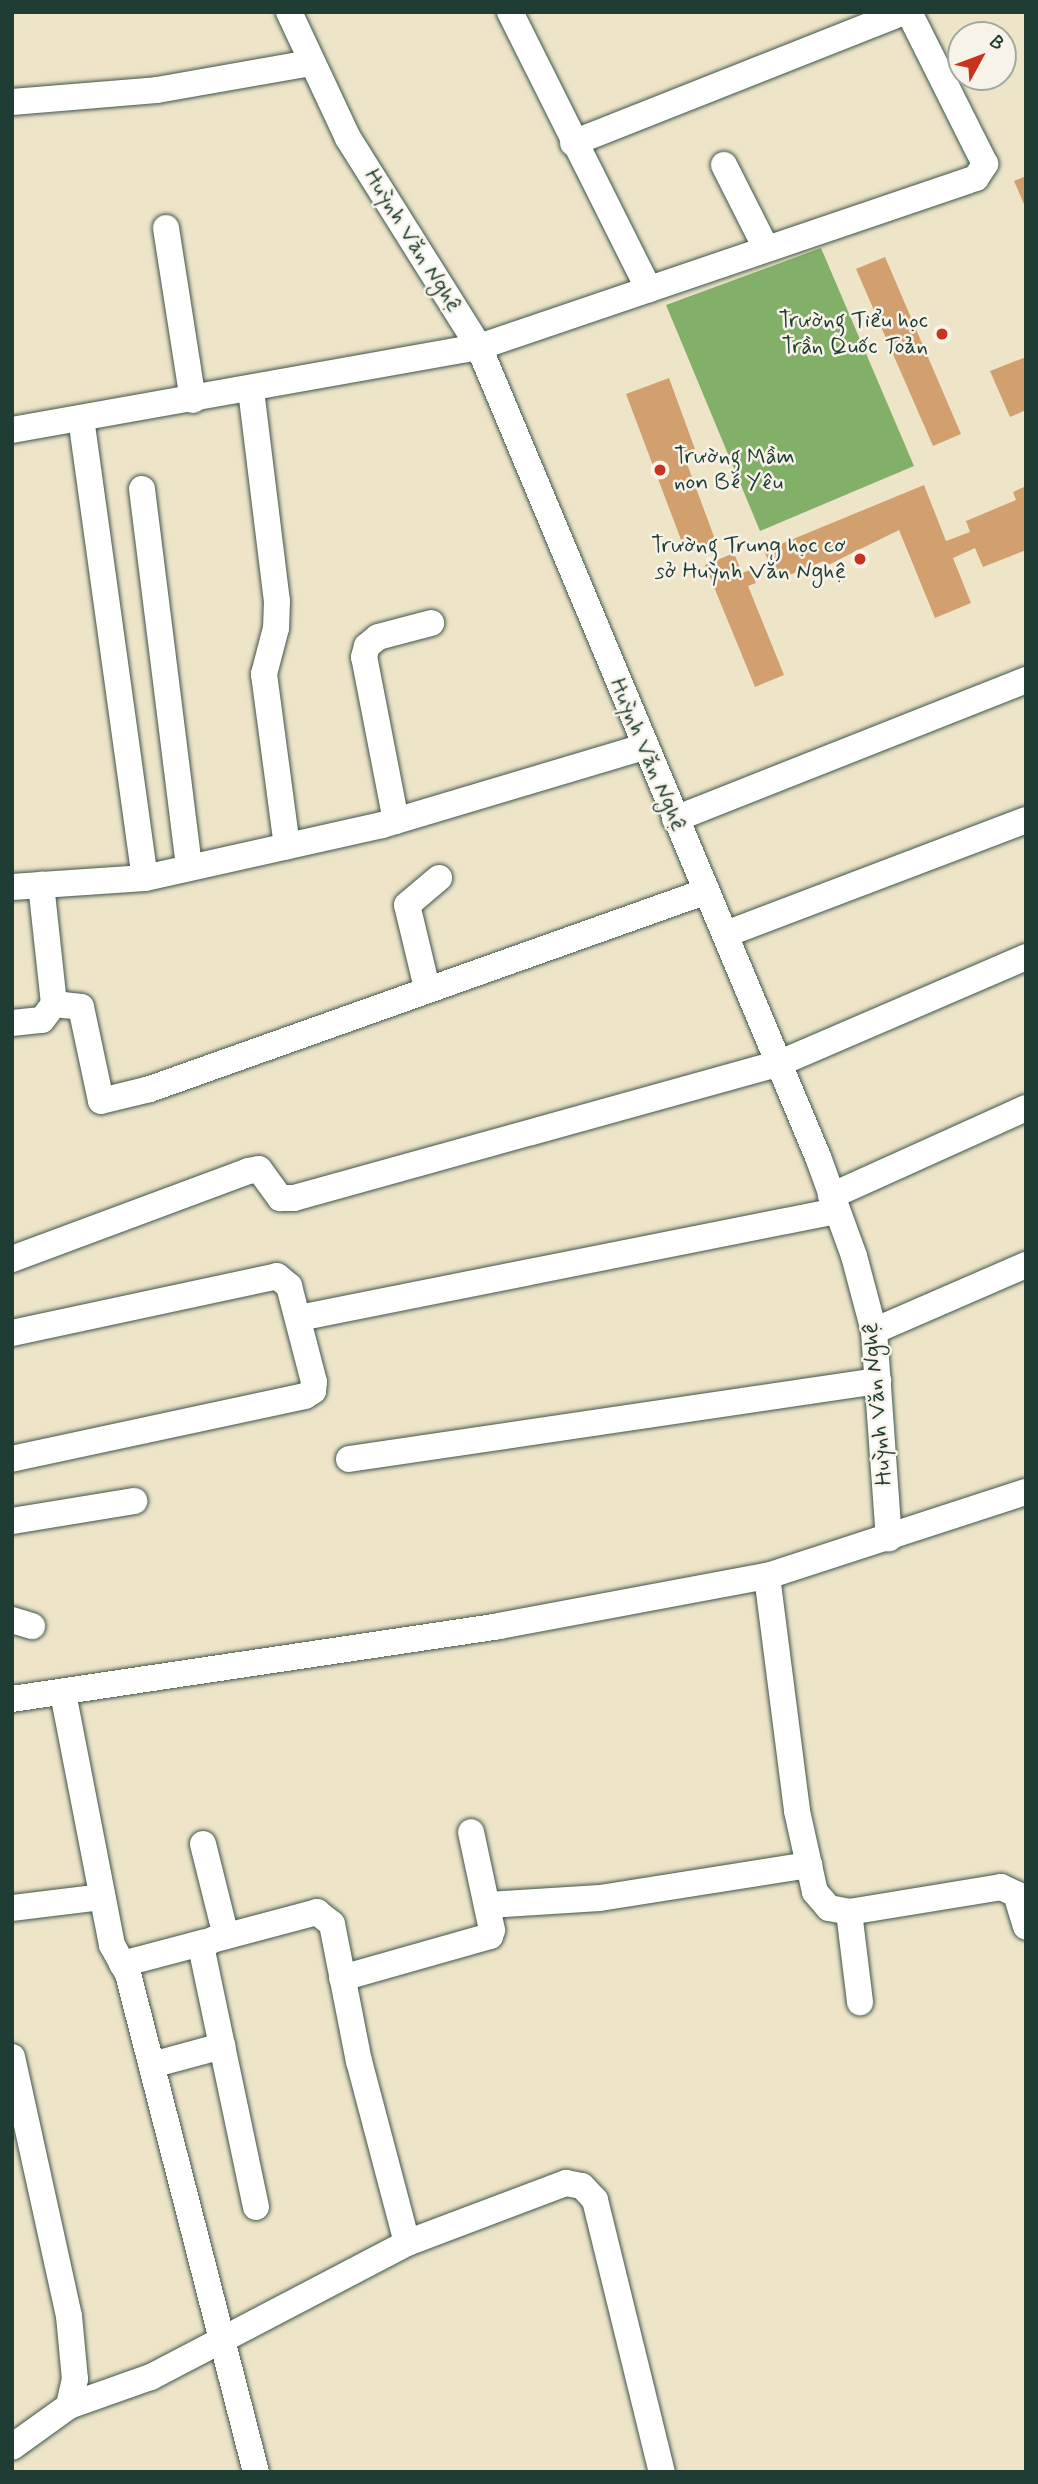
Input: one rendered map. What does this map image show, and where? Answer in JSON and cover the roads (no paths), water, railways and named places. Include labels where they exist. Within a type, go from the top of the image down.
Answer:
[{"type":"street","name":"Huỳnh Văn Nghệ","points":[[289,12],[310,63],[348,138],[479,347],[644,747],[780,1063],[834,1203],[874,1331],[889,1538]]},
{"type":"street","points":[[510,12],[573,143],[649,289]]},
{"type":"street","points":[[12,430],[251,390],[479,347],[983,172],[985,164],[907,12],[573,143]]},
{"type":"street","points":[[12,102],[157,90],[310,63]]},
{"type":"street","points":[[724,165],[765,248]]},
{"type":"street","points":[[166,228],[193,400]]},
{"type":"street","points":[[251,390],[277,601],[276,628],[264,674],[287,846]]},
{"type":"street","points":[[81,418],[145,878]]},
{"type":"street","points":[[142,489],[188,866]]},
{"type":"street","points":[[396,821],[364,657],[367,646],[378,637],[431,623]]},
{"type":"street","points":[[675,819],[1026,680]]},
{"type":"street","points":[[13,879],[41,885],[145,878],[188,866],[396,821],[644,747]]},
{"type":"street","points":[[726,934],[1026,820]]},
{"type":"street","points":[[427,988],[407,905],[439,878]]},
{"type":"street","points":[[12,1023],[41,1020],[54,1004],[41,885]]},
{"type":"street","points":[[54,1004],[81,1007],[101,1101],[150,1089],[427,988],[707,891]]},
{"type":"street","points":[[12,1259],[248,1171],[260,1169],[280,1198],[294,1198],[780,1063],[1026,957]]},
{"type":"street","points":[[299,1318],[834,1203],[1026,1108]]},
{"type":"street","points":[[874,1331],[1026,1265]]},
{"type":"street","points":[[12,1333],[277,1276],[289,1286],[313,1382],[313,1391],[305,1396],[12,1459]]},
{"type":"street","points":[[349,1459],[878,1381]]},
{"type":"street","points":[[12,1699],[499,1626],[767,1576],[1026,1492]]},
{"type":"street","points":[[12,1521],[134,1501]]},
{"type":"street","points":[[767,1576],[797,1811],[815,1892],[829,1908],[849,1912],[1001,1887],[1016,1894],[1026,1926]]},
{"type":"street","points":[[63,1693],[112,1945],[122,1964],[152,2066],[219,2341],[256,2472]]},
{"type":"street","points":[[342,1978],[490,1936],[488,1905],[471,1832]]},
{"type":"street","points":[[203,1844],[216,1939]]},
{"type":"street","points":[[488,1905],[600,1898],[809,1865]]},
{"type":"street","points":[[12,1908],[102,1897]]},
{"type":"street","points":[[122,1964],[317,1912],[332,1924],[342,1978],[407,2243]]},
{"type":"street","points":[[849,1912],[860,2002]]},
{"type":"street","points":[[216,1939],[201,1947],[256,2207]]},
{"type":"street","points":[[152,2066],[222,2046]]},
{"type":"street","points":[[13,2061],[69,2316],[75,2379],[69,2406]]},
{"type":"street","points":[[12,2447],[69,2406],[151,2377],[407,2243],[566,2183],[582,2186],[595,2200],[662,2472]]},
{"type":"place","name":"Trường Tiểu học Trần Quốc Toản","points":[[942,334]]},
{"type":"place","name":"Trường Mầm non Bé Yêu","points":[[660,470]]},
{"type":"place","name":"Trường Trung học cơ sở Huỳnh Văn Nghệ","points":[[860,559]]}]
